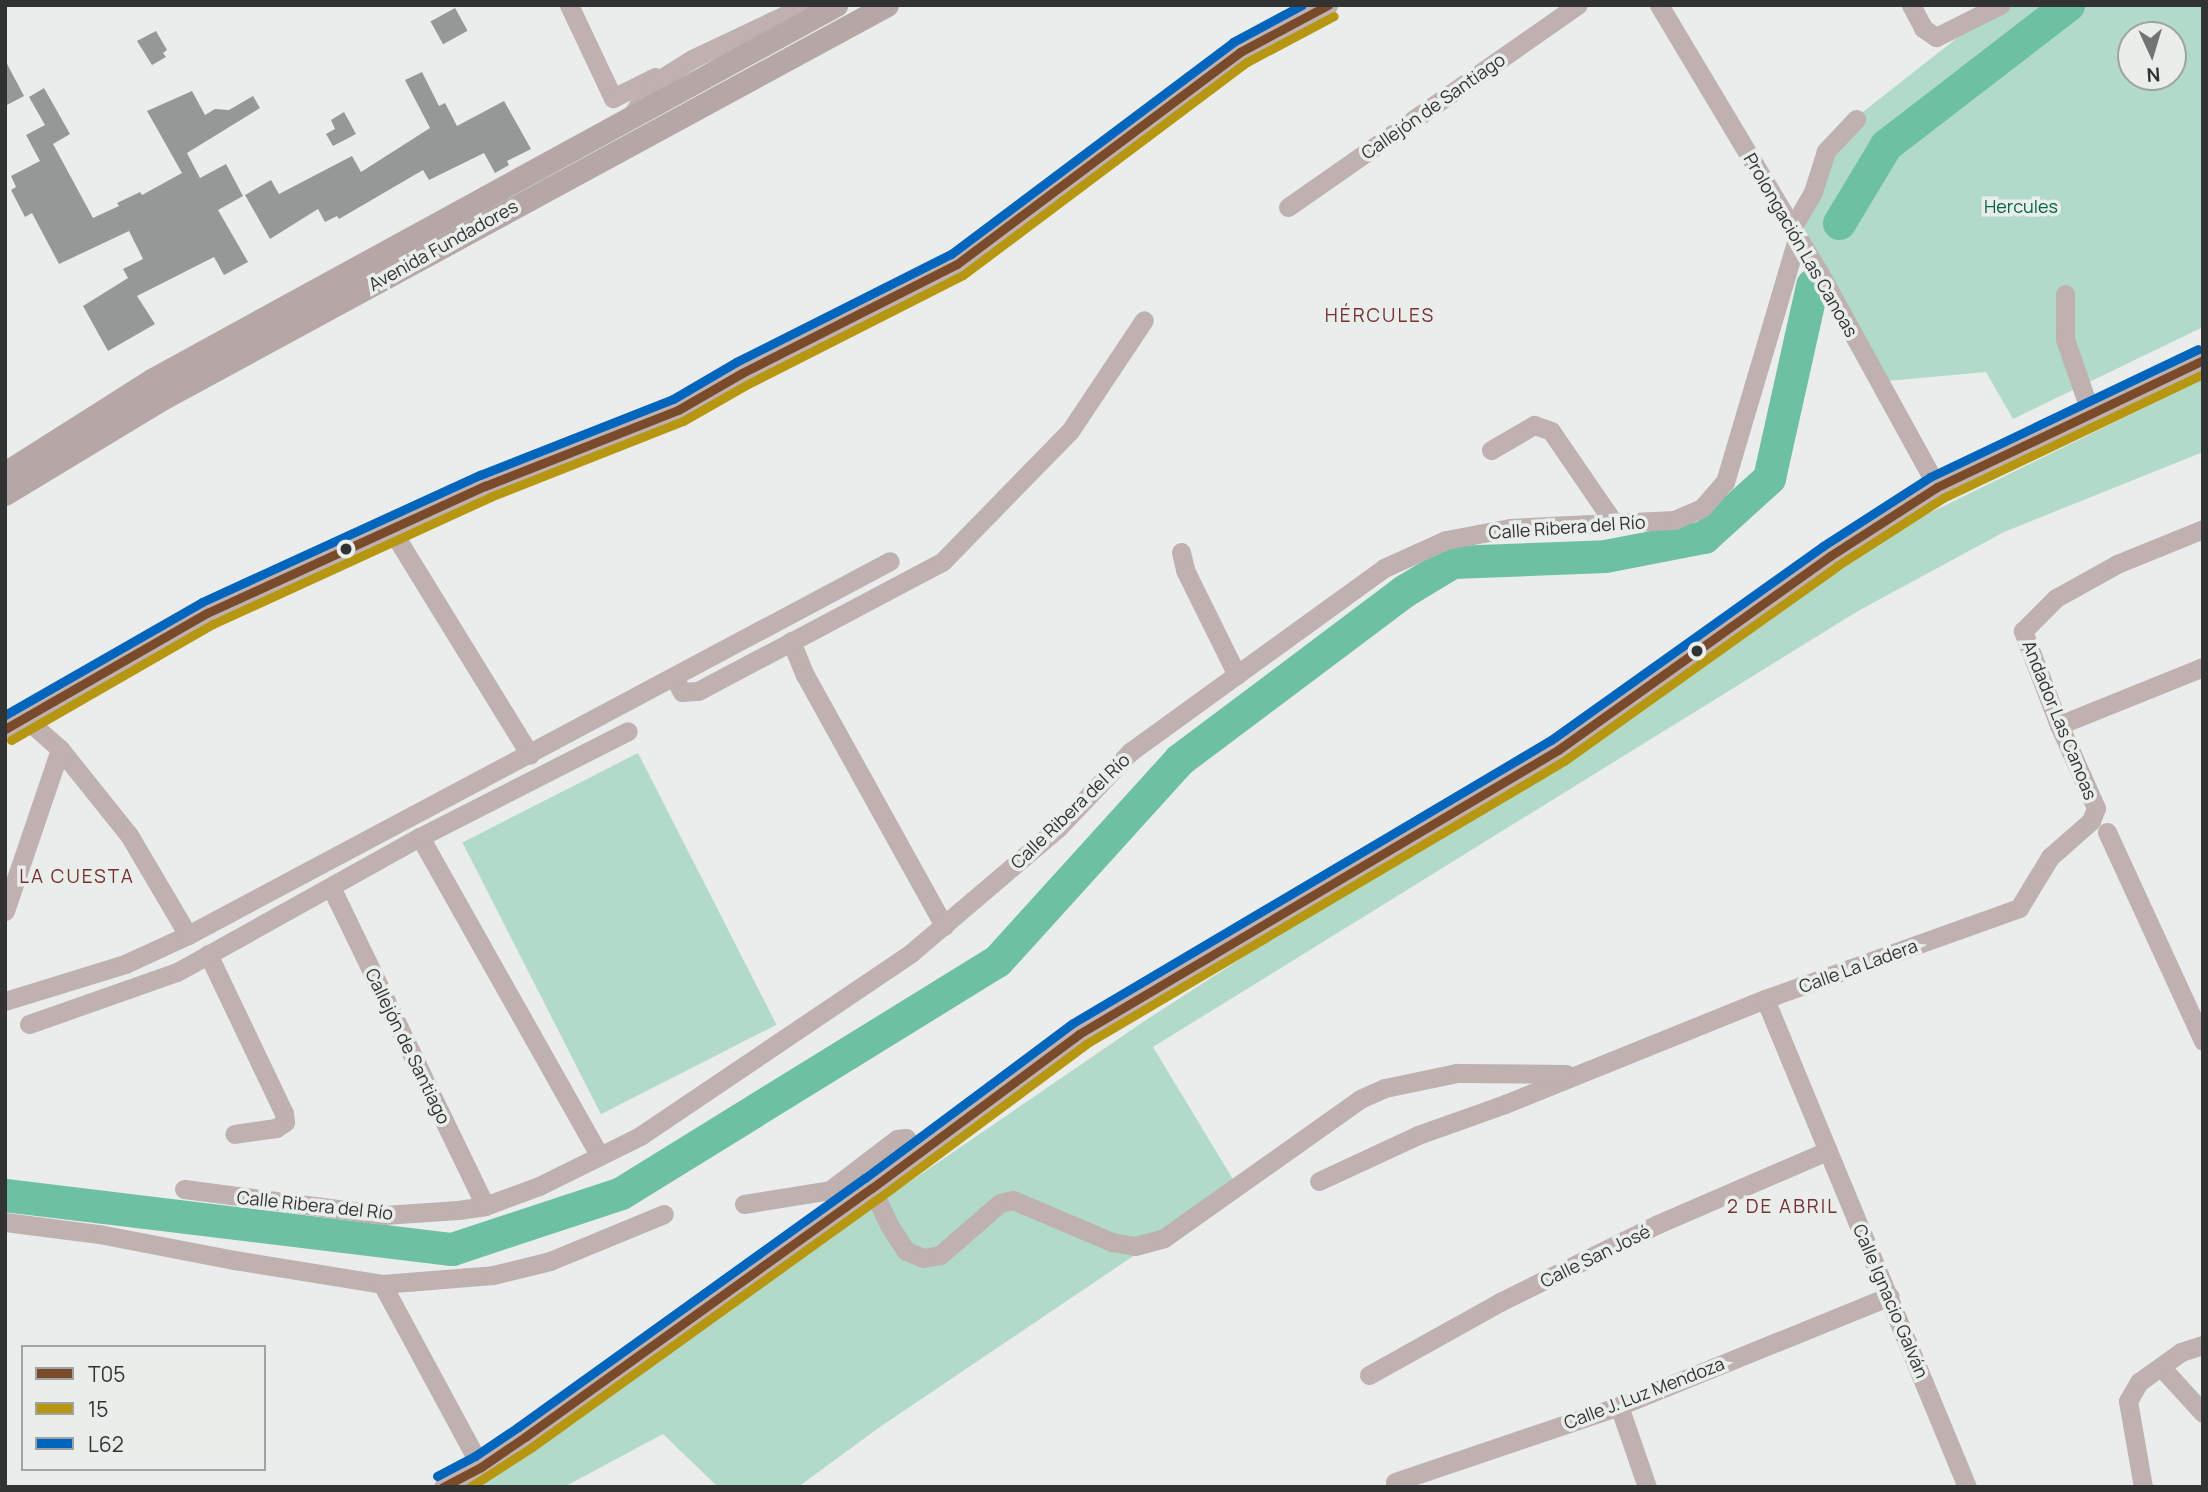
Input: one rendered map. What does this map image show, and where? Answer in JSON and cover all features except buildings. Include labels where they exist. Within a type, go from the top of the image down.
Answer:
[{"type":"main road","name":"Avenida Fundadores","points":[[5,473],[153,379],[836,5]]},
{"type":"main road","name":"Avenida Fundadores","points":[[5,494],[174,393],[887,5]]},
{"type":"street","points":[[569,5],[613,98],[806,5]]},
{"type":"street","points":[[5,729],[15,718],[207,613],[485,486],[678,410],[742,373],[957,264],[1240,52],[1328,5]]},
{"type":"street","name":"Callejón de Santiago","points":[[1288,206],[1578,5]]},
{"type":"street","name":"Prolongación Las Canoas","points":[[1659,5],[1819,272],[1937,487]]},
{"type":"street","points":[[1911,5],[1923,28],[1936,37],[1974,11],[2000,5]]},
{"type":"street","points":[[630,118],[652,84],[694,58]]},
{"type":"street","name":"Calle Ribera del Río","points":[[184,1189],[384,1215],[485,1206],[539,1186],[640,1136],[911,953],[1058,828],[1130,752],[1384,568],[1446,540],[1510,527],[1674,520],[1702,508],[1725,482],[1795,233],[1813,192],[1826,152],[1856,120]]},
{"type":"street","points":[[2065,294],[2066,339],[2091,414]]},
{"type":"street","points":[[674,677],[682,692],[698,691],[942,562],[1070,431],[1143,320]]},
{"type":"street","points":[[443,1487],[481,1467],[872,1188],[1080,1034],[1558,750],[1830,556],[1937,487],[2203,359]]},
{"type":"street","points":[[1491,450],[1534,425],[1551,430],[1614,523]]},
{"type":"street","points":[[391,529],[530,755]]},
{"type":"street","name":"Andador Las Canoas","points":[[2096,808],[2059,725],[2024,631],[2056,598],[2117,564],[2203,529]]},
{"type":"street","points":[[1181,552],[1185,570],[1237,675]]},
{"type":"street","points":[[5,1001],[125,964],[188,935],[890,561]]},
{"type":"street","points":[[791,641],[805,675],[944,926]]},
{"type":"street","points":[[2059,725],[2203,667]]},
{"type":"street","points":[[15,718],[60,749],[129,835],[188,935]]},
{"type":"street","points":[[29,1024],[151,982],[208,954],[420,837],[628,731]]},
{"type":"street","points":[[5,911],[60,749]]},
{"type":"street","name":"Calle La Ladera","points":[[1319,1181],[1418,1135],[1765,999],[2019,908],[2050,856],[2091,821],[2096,808]]},
{"type":"street","points":[[2107,832],[2203,1041]]},
{"type":"street","points":[[420,837],[600,1156]]},
{"type":"street","name":"Callejón de Santiago","points":[[331,887],[485,1206]]},
{"type":"street","points":[[208,954],[284,1113],[285,1122],[276,1128],[234,1134]]},
{"type":"street","name":"Calle Ignacio Galván","points":[[1765,999],[1967,1487]]},
{"type":"street","name":"Calle La Ladera","points":[[872,1188],[889,1225],[906,1251],[923,1258],[940,1255],[1000,1203],[1013,1200],[1112,1242],[1135,1246],[1164,1238],[1360,1099],[1385,1088],[1457,1073],[1578,1074]]},
{"type":"street","points":[[744,1204],[831,1190],[897,1139],[906,1138],[918,1154]]},
{"type":"street","name":"Calle San José","points":[[1369,1375],[1500,1302],[1646,1230],[1827,1151]]},
{"type":"street","points":[[5,1222],[99,1234],[234,1260],[382,1284],[494,1275],[539,1264],[664,1214]]},
{"type":"street","points":[[382,1284],[481,1467]]},
{"type":"street","name":"Calle J. Luz Mendoza","points":[[1395,1482],[1619,1406],[1890,1296]]},
{"type":"street","points":[[2143,1487],[2128,1401],[2139,1382],[2181,1352],[2203,1345]]},
{"type":"street","points":[[2161,1367],[2203,1413]]},
{"type":"street","points":[[1619,1406],[1647,1487]]},
{"type":"green space","name":"Hercules","points":[[1999,5],[2203,5],[2203,327],[2013,419],[1986,372],[1887,381],[1803,234],[1817,148]]},
{"type":"green space","points":[[2203,379],[2203,452],[2004,532],[1858,611],[1153,1047],[1237,1186],[877,1429],[798,1487],[718,1487],[663,1434],[564,1487],[468,1487],[614,1393],[854,1220],[1146,1020],[1409,850],[1620,725],[1901,527]]},
{"type":"green space","points":[[638,753],[776,1025],[601,1114],[462,842]]},
{"type":"waterway","points":[[1839,223],[1886,145],[2068,5]]},
{"type":"waterway","points":[[5,1195],[452,1249],[621,1193],[997,961],[1179,760],[1404,591],[1452,562],[1605,556],[1704,537],[1769,478],[1812,285]]},
{"type":"transit line","name":"L62","points":[[5,715],[202,602],[480,475],[673,399],[736,362],[951,254],[1233,42],[1302,5]]},
{"type":"transit line","name":"T05","points":[[5,729],[207,613],[485,486],[678,410],[742,373],[957,264],[1240,52],[1328,5]]},
{"type":"transit line","name":"15","points":[[11,740],[213,624],[490,497],[683,421],[748,384],[963,275],[1247,62],[1334,16]]},
{"type":"transit line","name":"L62","points":[[437,1476],[475,1456],[518,1427],[865,1178],[1073,1023],[1551,740],[1823,546],[1930,477],[2198,349]]},
{"type":"transit line","name":"T05","points":[[443,1487],[481,1467],[525,1437],[872,1188],[1079,1034],[1558,750],[1830,556],[1937,487],[2203,360]]},
{"type":"transit line","name":"15","points":[[470,1487],[532,1447],[879,1198],[1086,1044],[1564,761],[1837,566],[1943,498],[2203,374]]},
{"type":"district","name":"HÉRCULES","points":[[1380,316]]},
{"type":"district","name":"LA CUESTA","points":[[77,877]]},
{"type":"district","name":"2 DE ABRIL","points":[[1783,1207]]}]
